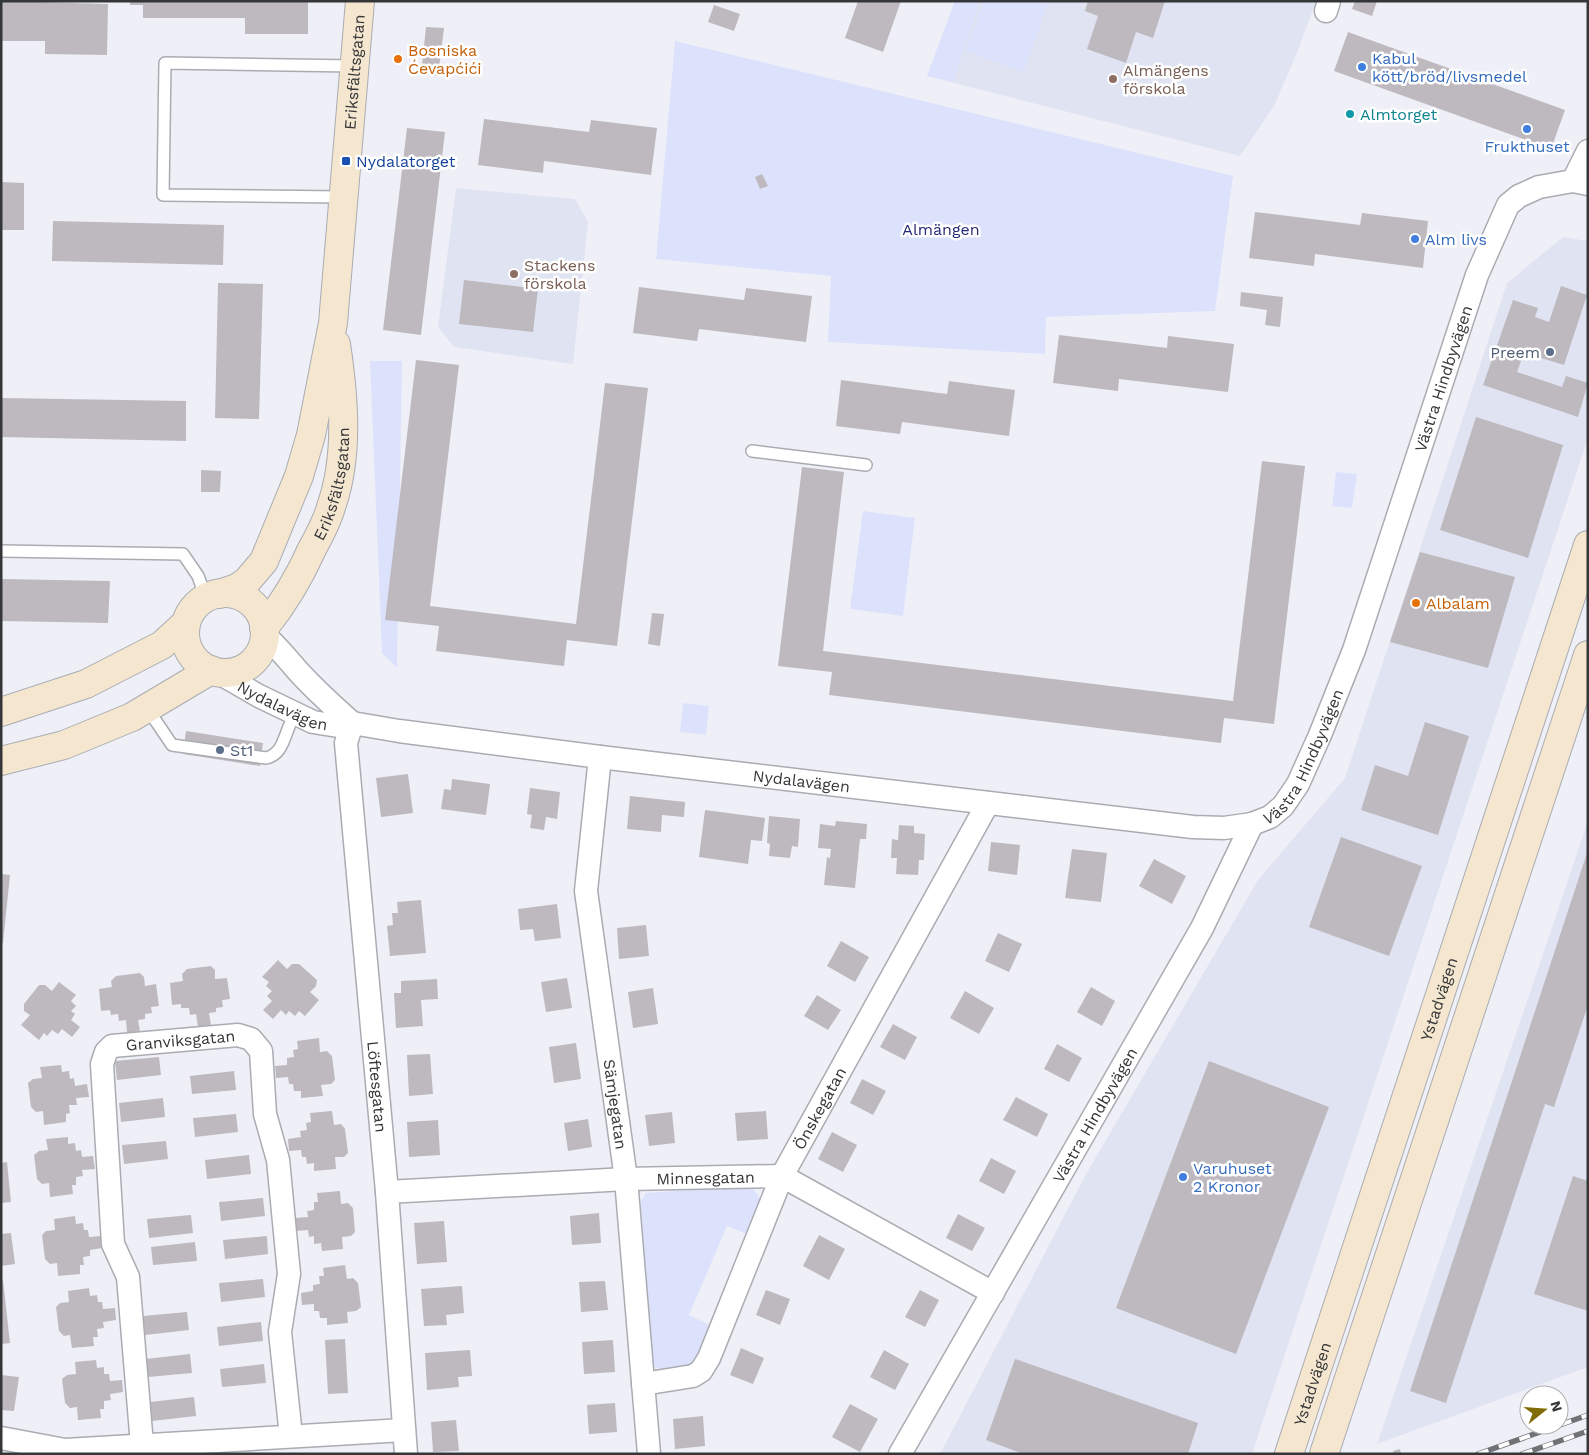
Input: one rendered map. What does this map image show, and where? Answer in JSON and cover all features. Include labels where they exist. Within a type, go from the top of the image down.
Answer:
[{"type":"main road","name":"Eriksfältsgatan","points":[[213,596],[237,588],[247,581],[264,561],[299,476],[308,444],[334,323],[342,197],[360,1]]},
{"type":"main road","name":"Eriksfältsgatan","points":[[264,631],[297,582],[331,508],[337,484],[342,447],[342,387],[334,323]]},
{"type":"main road","name":"Ystadvägen","points":[[1289,1454],[1588,545]]},
{"type":"main road","points":[[1,712],[86,684],[162,645],[186,623],[194,608],[213,596],[240,596],[249,601],[256,609],[264,631],[262,648],[255,659],[238,670],[215,672],[132,717],[64,745],[1,760]]},
{"type":"main road","points":[[186,623],[185,637],[189,651],[198,663],[215,672]]},
{"type":"main road","name":"Ystadvägen","points":[[1324,1454],[1588,655]]},
{"type":"street","name":"Västra Hindbyvägen","points":[[900,1454],[1202,928],[1252,824],[1270,817],[1283,806],[1298,784],[1354,650],[1477,275],[1508,205],[1519,196],[1539,187],[1580,182],[1588,151]]},
{"type":"street","name":"Nydalavägen","points":[[264,631],[280,648],[291,664],[352,723]]},
{"type":"street","name":"Nydalavägen","points":[[215,672],[313,722],[338,726],[352,723],[399,731],[600,757],[1192,827],[1224,828],[1252,824]]},
{"type":"street","name":"Löftesgatan","points":[[352,723],[346,743],[388,1192],[406,1454]]},
{"type":"street","name":"Sämjegatan","points":[[600,757],[586,891],[626,1179],[649,1454]]},
{"type":"street","name":"Önskegatan","points":[[643,1384],[693,1376],[701,1370],[718,1337],[782,1176],[988,803]]},
{"type":"street","name":"Granviksgatan","points":[[142,1445],[128,1277],[113,1244],[102,1064],[106,1052],[112,1046],[238,1035],[251,1039],[261,1051],[265,1114],[278,1160],[289,1274],[280,1332],[291,1436]]},
{"type":"street","name":"Minnesgatan","points":[[388,1192],[626,1179],[782,1176]]},
{"type":"street","points":[[782,1176],[993,1293]]},
{"type":"street","points":[[1,1438],[66,1452],[142,1445],[404,1430]]},
{"type":"lane","points":[[342,197],[163,195],[165,63],[354,66]]},
{"type":"lane","points":[[752,451],[866,465]]},
{"type":"lane","points":[[1,551],[183,554],[213,596]]},
{"type":"lane","points":[[147,708],[172,746],[266,758],[274,756],[280,750],[290,720],[296,714]]},
{"type":"shaded area","name":"Almängens förskola","points":[[955,1],[1316,1],[1297,53],[1274,106],[1240,156],[927,76]]},
{"type":"shaded area","name":"Stackens förskola","points":[[456,188],[575,199],[588,222],[573,364],[454,347],[438,327]]},
{"type":"shaded area","points":[[1563,237],[1588,241],[1588,438],[1252,1454],[940,1454],[1085,1176],[1258,880],[1345,778],[1507,283]]},
{"type":"shaded area","points":[[1588,821],[1588,1367],[1539,1385],[1519,1385],[1519,1392],[1377,1444]]},
{"type":"green space","points":[[955,1],[980,1],[953,82],[927,76]]},
{"type":"green space","points":[[984,1],[1049,1],[1024,72],[966,51]]},
{"type":"green space","name":"Almängen","points":[[675,41],[1233,176],[1215,311],[1046,317],[1045,354],[828,342],[831,276],[656,259]]},
{"type":"green space","points":[[370,361],[402,361],[397,668],[382,653]]},
{"type":"green space","points":[[1336,472],[1357,474],[1352,508],[1332,506]]},
{"type":"green space","points":[[863,511],[915,518],[903,616],[850,609]]},
{"type":"green space","points":[[683,703],[709,706],[706,735],[680,732]]},
{"type":"green space","points":[[751,1186],[762,1201],[749,1235],[727,1226],[689,1315],[710,1325],[693,1366],[667,1372],[649,1364],[637,1208],[646,1193]]},
{"type":"building","points":[[1,1],[108,4],[107,55],[45,54],[45,41],[1,41]]},
{"type":"building","points":[[130,1],[308,1],[308,34],[245,34],[245,18],[143,18],[143,5],[130,5]]},
{"type":"building","points":[[858,1],[901,1],[883,52],[845,38]]},
{"type":"building","points":[[1088,1],[1165,1],[1153,38],[1136,32],[1126,63],[1087,49],[1098,16],[1085,11]]},
{"type":"building","points":[[1355,1],[1377,1],[1372,16],[1352,9]]},
{"type":"building","points":[[714,5],[740,14],[734,31],[708,22]]},
{"type":"building","points":[[426,27],[444,28],[438,76],[421,74]]},
{"type":"building","points":[[1348,32],[1565,110],[1551,149],[1334,71]]},
{"type":"building","points":[[484,119],[589,132],[591,120],[657,128],[651,175],[544,161],[543,173],[478,165]]},
{"type":"building","points":[[407,128],[445,132],[421,335],[383,330]]},
{"type":"building","points":[[762,174],[768,186],[760,189],[755,177]]},
{"type":"building","points":[[1,182],[24,183],[24,230],[1,230]]},
{"type":"building","points":[[1255,212],[1360,225],[1362,213],[1428,221],[1423,268],[1315,254],[1314,266],[1249,258]]},
{"type":"building","points":[[53,221],[224,225],[223,265],[52,261]]},
{"type":"building","points":[[464,280],[538,289],[533,332],[459,324]]},
{"type":"building","points":[[218,283],[263,284],[259,419],[215,418]]},
{"type":"building","name":"Preem","points":[[1561,286],[1587,295],[1564,365],[1538,357],[1539,354],[1525,350],[1517,372],[1562,387],[1566,376],[1588,383],[1578,417],[1483,385],[1513,300],[1538,308],[1535,317],[1549,322]]},
{"type":"building","points":[[639,287],[744,300],[746,288],[812,296],[806,342],[699,329],[697,341],[633,333]]},
{"type":"building","points":[[1241,292],[1283,297],[1280,327],[1265,325],[1267,310],[1240,306]]},
{"type":"building","points":[[1059,335],[1167,348],[1168,336],[1234,344],[1228,392],[1119,379],[1118,391],[1053,383]]},
{"type":"building","points":[[416,360],[459,365],[430,606],[576,624],[605,383],[648,388],[617,646],[567,640],[564,666],[436,651],[439,626],[385,620]]},
{"type":"building","points":[[841,380],[947,394],[949,381],[1015,390],[1009,436],[902,422],[900,434],[836,426]]},
{"type":"building","points":[[1,398],[186,401],[186,441],[1,437]]},
{"type":"building","points":[[1476,417],[1563,445],[1528,558],[1440,530]]},
{"type":"building","points":[[1262,461],[1305,466],[1274,724],[1224,718],[1221,743],[829,695],[832,672],[778,666],[802,467],[844,472],[823,651],[1233,701]]},
{"type":"building","points":[[201,470],[221,471],[220,492],[201,492]]},
{"type":"building","points":[[1420,552],[1515,577],[1488,668],[1390,642]]},
{"type":"building","points":[[1,579],[110,581],[108,623],[1,621]]},
{"type":"building","points":[[652,613],[664,614],[660,646],[648,644]]},
{"type":"building","points":[[1425,722],[1469,736],[1438,835],[1361,810],[1375,765],[1408,776]]},
{"type":"building","points":[[186,731],[263,743],[260,766],[183,754]]},
{"type":"building","points":[[408,774],[413,813],[381,817],[376,778]]},
{"type":"building","points":[[452,779],[490,784],[486,815],[441,809],[444,789],[451,790]]},
{"type":"building","points":[[530,788],[560,792],[557,819],[546,817],[544,830],[530,828],[532,815],[527,814]]},
{"type":"building","points":[[630,796],[685,802],[684,817],[662,815],[661,832],[627,829]]},
{"type":"building","points":[[705,810],[765,818],[762,841],[751,840],[748,864],[699,857]]},
{"type":"building","points":[[769,816],[800,819],[798,847],[792,846],[790,858],[769,856],[770,844],[767,843]]},
{"type":"building","points":[[836,821],[867,824],[866,839],[860,839],[855,888],[824,885],[827,857],[830,858],[831,849],[818,848],[820,824],[835,826]]},
{"type":"building","points":[[899,825],[914,826],[914,833],[925,834],[924,860],[919,860],[918,875],[896,874],[897,858],[891,858],[892,839],[898,840]]},
{"type":"building","points":[[1341,837],[1422,866],[1389,956],[1309,927]]},
{"type":"building","points":[[991,842],[1020,845],[1017,875],[988,871]]},
{"type":"building","points":[[1072,849],[1107,853],[1101,902],[1065,898]]},
{"type":"building","points":[[1588,850],[1588,1005],[1554,1107],[1545,1104],[1446,1403],[1410,1391]]},
{"type":"building","points":[[1154,859],[1186,876],[1172,904],[1139,886]]},
{"type":"building","points":[[1,874],[10,875],[3,943],[1,943]]},
{"type":"building","points":[[421,900],[426,953],[390,956],[387,926],[393,925],[392,913],[398,913],[397,902]]},
{"type":"building","points":[[557,904],[561,938],[535,941],[533,929],[520,930],[518,909]]},
{"type":"building","points":[[646,925],[649,956],[619,959],[617,928]]},
{"type":"building","points":[[998,933],[1022,944],[1009,972],[985,961]]},
{"type":"building","points":[[841,941],[869,957],[855,982],[827,966]]},
{"type":"building","points":[[278,960],[287,969],[292,964],[299,964],[317,980],[316,986],[310,992],[319,1000],[305,1016],[299,1011],[295,1016],[289,1011],[286,1015],[281,1010],[273,1019],[263,1010],[272,1001],[267,996],[272,991],[266,986],[269,982],[262,977]]},
{"type":"building","points":[[211,966],[215,970],[215,979],[227,978],[230,999],[222,1000],[223,1007],[216,1008],[216,1012],[209,1013],[211,1025],[198,1027],[196,1014],[190,1015],[189,1008],[181,1008],[181,1004],[172,1005],[170,983],[183,981],[182,974],[187,969]]},
{"type":"building","points":[[140,973],[144,977],[145,986],[156,984],[159,1006],[151,1007],[152,1013],[145,1014],[145,1019],[138,1020],[140,1031],[127,1033],[126,1020],[119,1021],[118,1014],[111,1015],[110,1010],[101,1011],[99,989],[112,987],[111,981],[116,976]]},
{"type":"building","points":[[567,978],[572,1008],[546,1012],[541,982]]},
{"type":"building","points":[[437,979],[438,999],[421,1000],[423,1026],[396,1028],[394,993],[401,993],[401,981]]},
{"type":"building","points":[[59,982],[76,995],[71,1001],[76,1006],[71,1011],[75,1014],[71,1020],[80,1027],[72,1037],[62,1029],[58,1034],[52,1030],[47,1036],[44,1033],[39,1040],[21,1025],[30,1015],[24,1011],[24,1004],[39,985],[45,985],[52,991]]},
{"type":"building","points":[[1091,987],[1115,1001],[1102,1026],[1077,1012]]},
{"type":"building","points":[[653,988],[658,1024],[633,1028],[628,992]]},
{"type":"building","points":[[965,991],[994,1008],[979,1034],[950,1018]]},
{"type":"building","points":[[817,995],[841,1010],[828,1030],[804,1016]]},
{"type":"building","points":[[893,1024],[917,1037],[905,1060],[880,1047]]},
{"type":"building","points":[[319,1038],[320,1052],[327,1051],[332,1056],[335,1080],[331,1084],[321,1085],[323,1096],[301,1098],[301,1091],[294,1091],[293,1084],[289,1084],[288,1077],[276,1078],[275,1066],[287,1065],[287,1058],[294,1057],[293,1050],[298,1049],[297,1041]]},
{"type":"building","points":[[576,1043],[581,1079],[554,1083],[549,1047]]},
{"type":"building","points":[[1057,1044],[1082,1058],[1069,1082],[1044,1069]]},
{"type":"building","points":[[430,1054],[433,1094],[409,1096],[407,1055]]},
{"type":"building","points":[[159,1057],[161,1075],[117,1080],[115,1061]]},
{"type":"building","points":[[1209,1061],[1329,1107],[1236,1354],[1116,1308]]},
{"type":"building","points":[[61,1065],[62,1072],[69,1071],[70,1079],[74,1078],[75,1086],[87,1084],[89,1097],[76,1098],[77,1105],[69,1105],[70,1113],[66,1114],[66,1122],[44,1125],[43,1111],[36,1112],[31,1107],[28,1083],[33,1079],[42,1078],[40,1067]]},
{"type":"building","points":[[234,1071],[236,1090],[192,1094],[190,1076]]},
{"type":"building","points":[[862,1079],[886,1091],[873,1115],[850,1103]]},
{"type":"building","points":[[1016,1097],[1048,1114],[1037,1137],[1003,1120]]},
{"type":"building","points":[[163,1098],[165,1117],[121,1122],[119,1103]]},
{"type":"building","points":[[332,1111],[334,1125],[341,1124],[345,1129],[348,1153],[344,1157],[335,1157],[336,1169],[314,1171],[314,1163],[307,1164],[306,1157],[302,1157],[301,1150],[289,1151],[288,1139],[301,1137],[300,1131],[307,1130],[306,1123],[311,1122],[310,1113]]},
{"type":"building","points":[[766,1111],[768,1139],[737,1141],[735,1113]]},
{"type":"building","points":[[672,1112],[675,1143],[649,1146],[645,1115]]},
{"type":"building","points":[[236,1114],[238,1132],[195,1137],[193,1118]]},
{"type":"building","points":[[588,1119],[592,1147],[568,1151],[564,1123]]},
{"type":"building","points":[[438,1120],[440,1155],[409,1157],[407,1122]]},
{"type":"building","points":[[832,1132],[857,1145],[843,1172],[818,1159]]},
{"type":"building","points":[[68,1137],[68,1144],[75,1143],[76,1151],[81,1150],[82,1157],[93,1156],[95,1169],[82,1170],[83,1176],[76,1177],[76,1185],[72,1185],[73,1194],[50,1197],[49,1183],[42,1184],[37,1179],[34,1155],[39,1151],[48,1150],[46,1139]]},
{"type":"building","points":[[166,1141],[168,1159],[124,1164],[122,1145]]},
{"type":"building","points":[[249,1155],[251,1174],[207,1179],[205,1160]]},
{"type":"building","points":[[991,1158],[1016,1171],[1004,1194],[979,1181]]},
{"type":"building","points":[[7,1162],[11,1202],[1,1203],[1,1163]]},
{"type":"building","points":[[1573,1176],[1588,1181],[1588,1311],[1534,1294]]},
{"type":"building","points":[[340,1191],[341,1204],[348,1203],[353,1208],[355,1232],[351,1236],[342,1237],[343,1249],[322,1251],[321,1243],[314,1244],[314,1236],[309,1237],[308,1230],[296,1231],[295,1218],[308,1217],[307,1211],[314,1210],[314,1202],[318,1202],[317,1193]]},
{"type":"building","points":[[263,1198],[265,1216],[221,1221],[219,1202]]},
{"type":"building","points":[[599,1213],[601,1243],[572,1245],[570,1216]]},
{"type":"building","points":[[958,1214],[985,1228],[972,1251],[946,1238]]},
{"type":"building","points":[[191,1215],[193,1233],[149,1238],[147,1219]]},
{"type":"building","points":[[75,1216],[76,1224],[83,1223],[84,1230],[88,1230],[89,1237],[101,1236],[102,1248],[90,1250],[90,1256],[83,1257],[84,1265],[80,1265],[80,1274],[58,1276],[57,1263],[50,1264],[45,1259],[42,1235],[46,1231],[55,1230],[54,1219]]},
{"type":"building","points":[[444,1221],[447,1262],[417,1264],[414,1223]]},
{"type":"building","points":[[11,1233],[15,1264],[1,1266],[1,1234]]},
{"type":"building","points":[[819,1235],[845,1249],[829,1280],[803,1266]]},
{"type":"building","points":[[267,1236],[268,1254],[225,1259],[223,1240]]},
{"type":"building","points":[[195,1242],[197,1261],[153,1265],[151,1247]]},
{"type":"building","points":[[345,1265],[347,1279],[353,1278],[358,1283],[361,1307],[356,1311],[347,1312],[348,1323],[327,1325],[327,1318],[320,1318],[319,1311],[314,1311],[314,1304],[302,1305],[301,1293],[313,1291],[313,1285],[320,1284],[319,1276],[324,1276],[323,1268]]},
{"type":"building","points":[[263,1279],[265,1297],[221,1302],[219,1283]]},
{"type":"building","points":[[3,1280],[10,1343],[1,1344],[1,1281]]},
{"type":"building","points":[[605,1281],[608,1310],[581,1312],[579,1282]]},
{"type":"building","points":[[462,1286],[464,1313],[446,1315],[447,1325],[424,1326],[421,1289]]},
{"type":"building","points":[[89,1288],[90,1296],[97,1295],[98,1302],[102,1302],[103,1309],[115,1308],[116,1320],[103,1322],[104,1328],[97,1329],[98,1337],[93,1337],[94,1346],[72,1348],[70,1335],[64,1336],[59,1331],[56,1307],[60,1303],[69,1302],[68,1291]]},
{"type":"building","points":[[766,1290],[790,1299],[780,1325],[756,1315]]},
{"type":"building","points":[[920,1290],[939,1300],[925,1327],[905,1317]]},
{"type":"building","points":[[187,1312],[189,1330],[145,1335],[143,1316]]},
{"type":"building","points":[[261,1322],[263,1341],[219,1346],[217,1327]]},
{"type":"building","points":[[345,1339],[348,1393],[328,1394],[325,1340]]},
{"type":"building","points":[[613,1340],[615,1372],[584,1374],[582,1342]]},
{"type":"building","points":[[741,1348],[764,1358],[753,1384],[730,1375]]},
{"type":"building","points":[[470,1350],[472,1376],[458,1377],[459,1387],[427,1390],[425,1353]]},
{"type":"building","points":[[884,1350],[909,1364],[895,1390],[870,1377]]},
{"type":"building","points":[[190,1354],[192,1373],[148,1377],[146,1359]]},
{"type":"building","points":[[1015,1359],[1198,1423],[1188,1454],[1023,1454],[986,1440]]},
{"type":"building","points":[[96,1360],[97,1368],[104,1367],[104,1374],[109,1374],[110,1381],[122,1380],[123,1392],[110,1394],[111,1400],[104,1401],[104,1409],[100,1409],[101,1418],[78,1420],[77,1407],[70,1408],[65,1403],[62,1379],[67,1375],[76,1374],[75,1362]]},
{"type":"building","points":[[264,1364],[266,1383],[222,1387],[220,1369]]},
{"type":"building","points":[[1,1375],[19,1377],[14,1411],[1,1410]]},
{"type":"building","points":[[194,1397],[196,1416],[152,1421],[150,1402]]},
{"type":"building","points":[[615,1403],[617,1432],[589,1434],[587,1405]]},
{"type":"building","points":[[850,1404],[878,1419],[860,1452],[832,1437]]},
{"type":"building","points":[[703,1416],[705,1446],[675,1449],[673,1419]]},
{"type":"building","points":[[456,1420],[459,1451],[433,1452],[431,1422]]},
{"type":"building","points":[[1400,1449],[1401,1454],[1394,1454],[1393,1451]]},
{"type":"railway","points":[[1478,1454],[1588,1415]]},
{"type":"railway","points":[[1522,1454],[1588,1431]]},
{"type":"place","name":"Bosniska Ćevapćići","points":[[398,59]]},
{"type":"place","name":"Kabul kött/bröd/livsmedel","points":[[1362,67]]},
{"type":"place","name":"Almängens förskola","points":[[1113,79]]},
{"type":"place","name":"Almtorget","points":[[1350,114]]},
{"type":"place","name":"Frukthuset","points":[[1527,129]]},
{"type":"place","name":"Nydalatorget","points":[[346,161]]},
{"type":"place","name":"Alm livs","points":[[1415,239]]},
{"type":"place","name":"Stackens förskola","points":[[514,274]]},
{"type":"place","name":"Preem","points":[[1550,352]]},
{"type":"place","name":"Albalam","points":[[1416,603]]},
{"type":"place","name":"St1","points":[[220,750]]},
{"type":"place","name":"Varuhuset 2 Kronor","points":[[1183,1177]]}]
